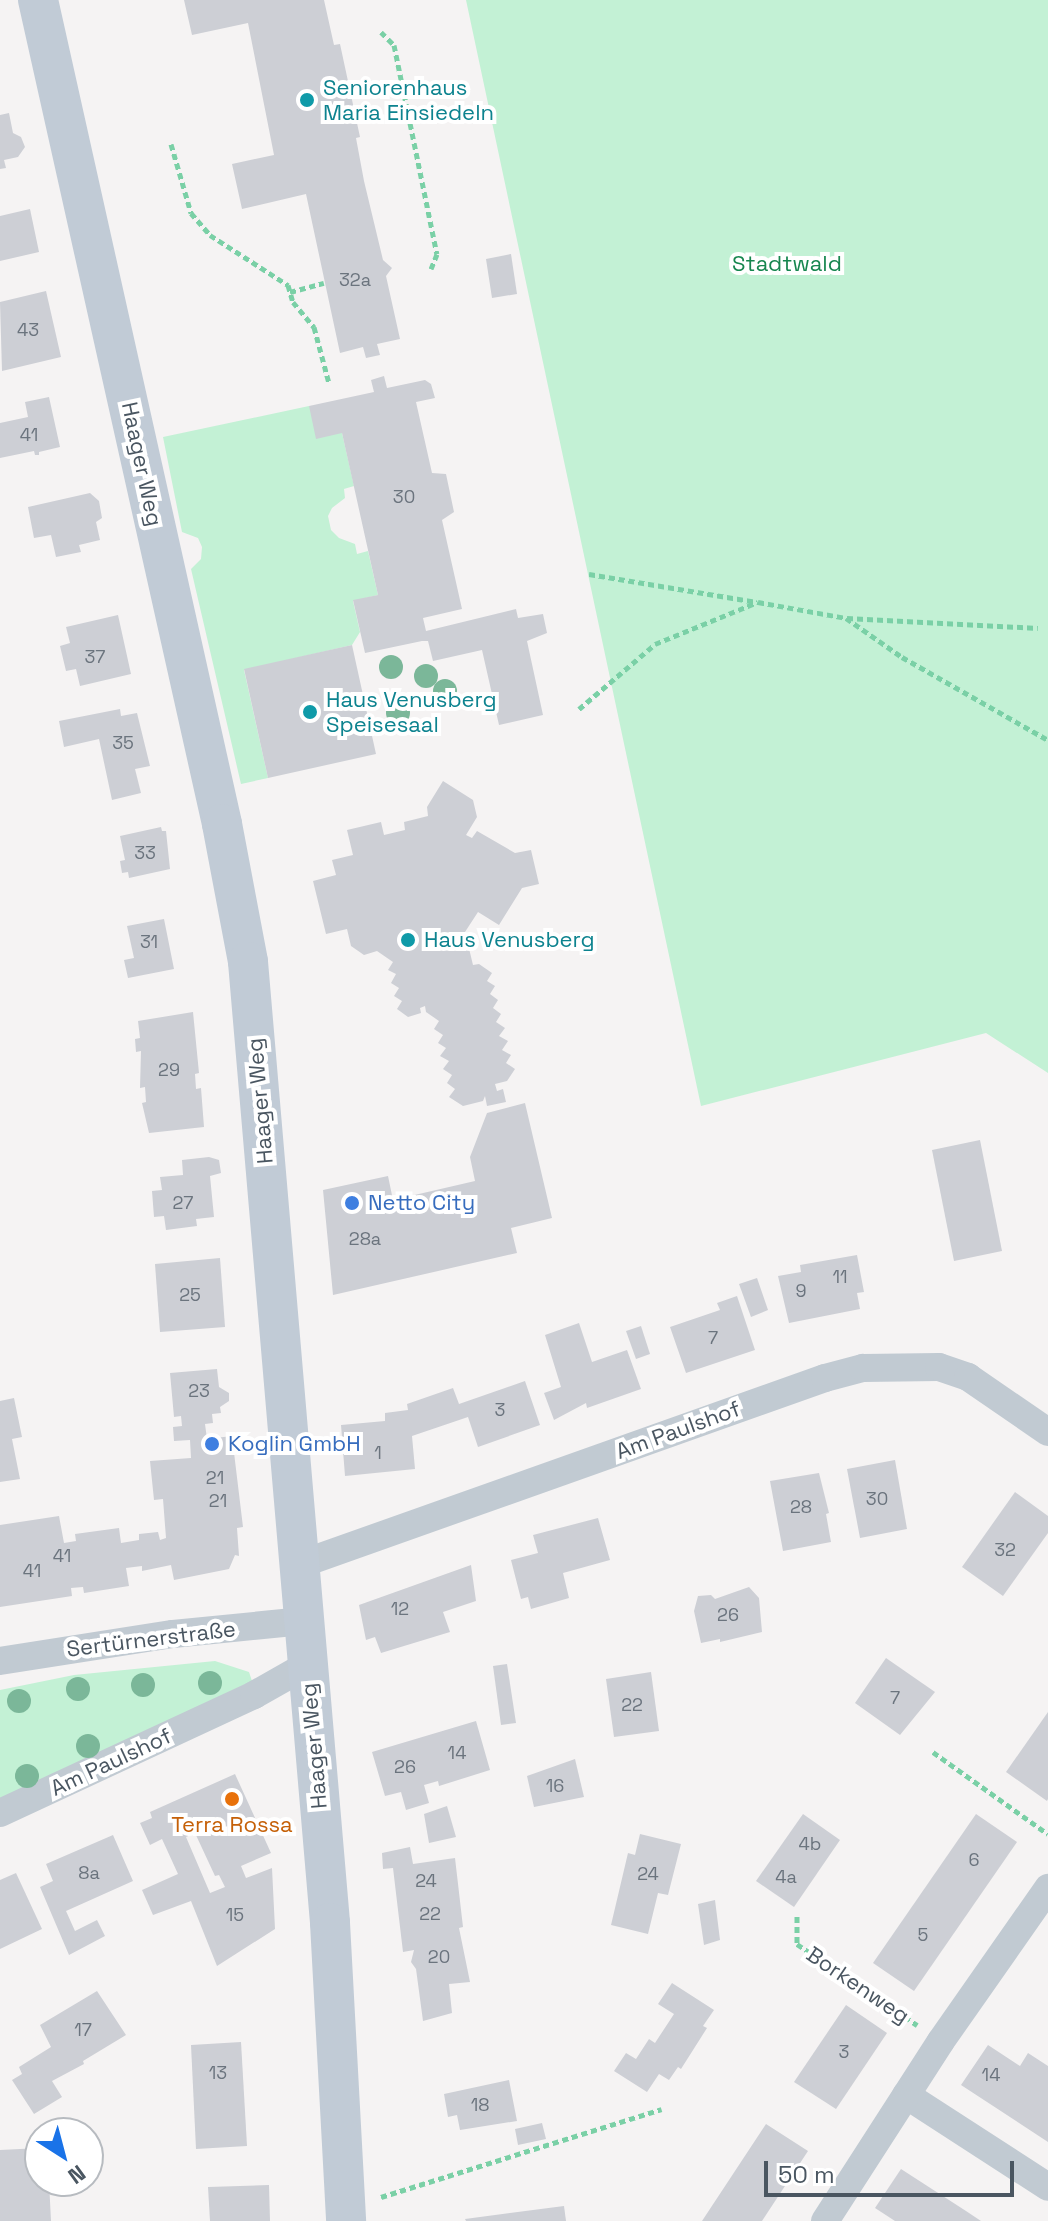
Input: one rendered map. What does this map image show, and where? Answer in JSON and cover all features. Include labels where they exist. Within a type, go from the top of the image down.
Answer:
[{"type":"street","name":"Haager Weg","points":[[38,0],[239,907],[248,962],[330,1923],[346,2215]]},
{"type":"street","name":"Am Paulshof","points":[[301,1564],[810,1383],[863,1368],[925,1365],[968,1377],[1048,1432]]},
{"type":"street","name":"Sertürnerstraße","points":[[0,1661],[173,1634],[303,1621]]},
{"type":"street","name":"Am Paulshof","points":[[0,1813],[254,1695],[307,1665]]},
{"type":"street","points":[[825,2221],[941,2041],[1048,1888]]},
{"type":"street","points":[[906,2095],[1048,2187]]},
{"type":"path","points":[[381,32],[394,45],[437,254],[431,269]]},
{"type":"path","points":[[171,144],[191,213],[210,235],[288,285],[293,302],[314,327],[329,383]]},
{"type":"path","points":[[290,292],[324,283]]},
{"type":"path","points":[[589,574],[846,618],[1038,628]]},
{"type":"path","points":[[579,709],[655,644],[758,602]]},
{"type":"path","points":[[846,618],[902,657],[1048,740]]},
{"type":"path","points":[[933,1752],[1048,1834]]},
{"type":"path","name":"Borkenweg","points":[[797,1916],[797,1944],[941,2041]]},
{"type":"path","points":[[346,2215],[662,2109]]},
{"type":"green space","name":"Stadtwald","points":[[466,0],[1048,0],[1048,1073],[986,1033],[701,1106]]},
{"type":"green space","points":[[309,406],[342,433],[354,486],[344,489],[345,498],[332,508],[328,516],[331,530],[339,538],[355,544],[357,554],[368,551],[378,595],[353,601],[360,632],[352,645],[244,670],[268,778],[241,784],[191,569],[201,559],[202,547],[198,538],[182,532],[163,437]]},
{"type":"green space","points":[[215,1661],[249,1672],[252,1681],[0,1803],[0,1690],[74,1675]]},
{"type":"building","name":"Seniorenhaus Maria Einsiedeln","points":[[184,0],[324,0],[334,45],[340,44],[360,137],[356,138],[364,181],[383,260],[392,268],[386,276],[400,339],[377,344],[380,355],[366,358],[363,347],[340,353],[306,194],[242,209],[232,164],[274,155],[248,23],[192,35]]},
{"type":"building","points":[[9,113],[13,133],[21,137],[25,147],[18,157],[4,160],[6,168],[0,169],[0,115]]},
{"type":"building","points":[[30,209],[39,252],[0,261],[0,216]]},
{"type":"building","points":[[511,254],[517,294],[492,298],[486,259]]},
{"type":"building","points":[[46,291],[61,357],[2,371],[0,302]]},
{"type":"building","points":[[384,376],[387,388],[425,380],[431,384],[435,398],[416,402],[432,473],[446,474],[454,512],[442,520],[462,609],[423,618],[426,631],[516,609],[518,618],[543,614],[547,633],[527,641],[543,715],[499,725],[482,650],[433,661],[428,641],[422,641],[365,653],[353,600],[378,595],[342,433],[316,439],[309,406],[374,392],[371,380]]},
{"type":"building","points":[[49,397],[60,447],[39,452],[39,455],[35,455],[34,451],[0,458],[0,423],[28,417],[25,402]]},
{"type":"building","points":[[90,493],[99,501],[102,518],[96,522],[100,540],[79,545],[81,552],[56,557],[51,535],[34,538],[28,507]]},
{"type":"building","points":[[118,615],[131,674],[80,686],[76,669],[66,671],[60,646],[70,643],[66,627]]},
{"type":"building","name":"Haus Venusberg Speisesaal","points":[[352,645],[376,754],[268,778],[244,669]]},
{"type":"building","points":[[120,709],[121,716],[137,713],[150,766],[135,769],[141,793],[112,800],[99,739],[64,747],[59,721]]},
{"type":"building","name":"Haus Venusberg","points":[[443,781],[473,800],[477,817],[466,835],[472,838],[477,831],[515,853],[531,850],[539,884],[522,888],[499,925],[478,912],[465,932],[473,965],[479,964],[492,973],[487,981],[495,986],[490,994],[498,1000],[493,1008],[501,1014],[496,1022],[505,1028],[499,1036],[508,1041],[502,1050],[511,1055],[506,1063],[515,1069],[507,1081],[495,1084],[497,1091],[503,1089],[506,1102],[487,1106],[485,1096],[483,1101],[463,1106],[449,1097],[455,1089],[447,1083],[452,1075],[443,1069],[449,1061],[440,1056],[446,1048],[438,1043],[443,1035],[434,1029],[439,1021],[426,1012],[425,1006],[420,1008],[421,1013],[408,1017],[397,1009],[402,1001],[394,996],[399,988],[391,983],[396,974],[388,970],[393,962],[377,951],[364,955],[351,946],[347,929],[326,934],[313,881],[336,875],[332,860],[353,855],[347,830],[381,822],[384,835],[405,830],[404,822],[428,816],[427,807]]},
{"type":"building","points":[[161,827],[162,831],[166,831],[170,869],[129,878],[128,872],[122,873],[120,861],[125,860],[120,836]]},
{"type":"building","points":[[164,919],[174,969],[128,978],[124,960],[134,958],[127,926]]},
{"type":"building","points":[[193,1012],[199,1073],[195,1074],[196,1089],[201,1088],[204,1127],[149,1133],[142,1103],[146,1102],[145,1087],[140,1088],[141,1051],[136,1052],[135,1039],[140,1038],[138,1021]]},
{"type":"building","points":[[525,1103],[552,1218],[511,1228],[517,1253],[333,1295],[323,1190],[388,1176],[393,1200],[475,1181],[470,1157],[487,1113]]},
{"type":"building","points":[[980,1140],[1002,1251],[954,1261],[932,1150]]},
{"type":"building","points":[[209,1157],[219,1160],[221,1173],[210,1176],[214,1217],[196,1219],[197,1226],[166,1230],[164,1216],[154,1217],[152,1191],[162,1190],[160,1177],[183,1175],[182,1160]]},
{"type":"building","points":[[857,1255],[864,1292],[857,1293],[860,1309],[789,1323],[778,1276],[801,1272],[800,1265]]},
{"type":"building","points":[[220,1258],[225,1327],[160,1332],[155,1264]]},
{"type":"building","points":[[757,1278],[768,1310],[751,1317],[739,1284]]},
{"type":"building","points":[[737,1296],[755,1350],[686,1373],[670,1327],[720,1310],[717,1303]]},
{"type":"building","points":[[579,1323],[592,1362],[627,1350],[641,1389],[587,1408],[586,1403],[554,1420],[544,1393],[561,1387],[545,1335]]},
{"type":"building","points":[[641,1326],[650,1354],[636,1359],[626,1331]]},
{"type":"building","points":[[217,1369],[219,1387],[229,1393],[229,1401],[220,1407],[221,1413],[212,1414],[213,1423],[205,1424],[207,1439],[232,1436],[243,1527],[237,1528],[239,1556],[235,1555],[229,1569],[174,1580],[171,1565],[142,1571],[142,1566],[126,1568],[129,1586],[84,1593],[83,1587],[71,1588],[72,1596],[0,1607],[0,1525],[59,1516],[64,1543],[76,1541],[75,1534],[119,1528],[121,1543],[139,1540],[139,1534],[158,1532],[160,1540],[166,1538],[163,1499],[154,1500],[150,1461],[191,1458],[190,1440],[174,1441],[173,1427],[182,1426],[181,1416],[174,1417],[170,1373]]},
{"type":"building","points":[[525,1381],[540,1425],[478,1447],[468,1417],[412,1436],[415,1469],[345,1476],[341,1425],[385,1421],[385,1413],[408,1410],[407,1404],[453,1388],[459,1404]]},
{"type":"building","points":[[14,1398],[22,1437],[12,1439],[20,1479],[0,1482],[0,1401]]},
{"type":"building","points":[[895,1460],[907,1529],[860,1538],[847,1469]]},
{"type":"building","points":[[819,1473],[829,1513],[826,1514],[831,1542],[783,1551],[770,1481]]},
{"type":"building","points":[[1015,1492],[1048,1516],[1048,1533],[1003,1596],[962,1567]]},
{"type":"building","points":[[598,1518],[610,1560],[563,1573],[569,1598],[531,1609],[528,1597],[521,1599],[511,1560],[538,1553],[533,1535]]},
{"type":"building","points":[[471,1565],[476,1601],[443,1612],[450,1632],[381,1653],[375,1637],[366,1640],[359,1605]]},
{"type":"building","points":[[749,1587],[759,1598],[762,1632],[701,1643],[694,1611],[698,1596],[711,1595],[715,1599]]},
{"type":"building","points":[[886,1658],[935,1692],[900,1735],[855,1703]]},
{"type":"building","points":[[507,1664],[516,1723],[501,1725],[493,1666]]},
{"type":"building","points":[[651,1672],[659,1731],[614,1737],[606,1679]]},
{"type":"building","points":[[1048,1712],[1048,1799],[1047,1801],[1006,1772]]},
{"type":"building","points":[[476,1721],[490,1770],[439,1786],[438,1781],[424,1785],[429,1803],[406,1810],[401,1792],[385,1796],[372,1752]]},
{"type":"building","points":[[575,1759],[584,1797],[534,1807],[527,1776]]},
{"type":"building","points":[[235,1774],[271,1853],[241,1866],[246,1878],[272,1868],[275,1929],[217,1966],[191,1901],[153,1915],[142,1890],[178,1874],[162,1839],[150,1845],[140,1823],[152,1818],[150,1812]],"holes":[[[195,1833],[215,1876],[219,1875],[225,1887],[210,1893],[186,1837]]]},
{"type":"building","points":[[447,1806],[456,1837],[429,1843],[424,1814]]},
{"type":"building","points":[[803,1814],[840,1840],[794,1907],[756,1881]]},
{"type":"building","points":[[976,1814],[1017,1842],[914,1991],[873,1963]]},
{"type":"building","points":[[640,1834],[681,1844],[668,1895],[658,1893],[648,1934],[611,1925],[628,1853],[635,1855]]},
{"type":"building","points":[[113,1835],[133,1881],[66,1911],[75,1931],[97,1920],[105,1936],[69,1955],[40,1887],[53,1881],[46,1864]]},
{"type":"building","points":[[410,1847],[413,1864],[455,1858],[463,1927],[459,1928],[470,1982],[449,1984],[452,2013],[423,2021],[416,1969],[411,1962],[414,1950],[403,1952],[393,1868],[383,1869],[382,1853]]},
{"type":"building","points":[[16,1873],[42,1929],[0,1949],[0,1880]]},
{"type":"building","points":[[715,1900],[720,1940],[704,1945],[698,1904]]},
{"type":"building","points":[[672,1983],[714,2010],[703,2026],[707,2028],[681,2069],[678,2067],[669,2080],[659,2074],[647,2092],[614,2071],[626,2053],[636,2059],[649,2039],[655,2043],[674,2014],[658,2004]]},
{"type":"building","points":[[97,1991],[126,2035],[83,2061],[84,2064],[52,2081],[62,2097],[34,2114],[12,2080],[22,2074],[19,2067],[51,2047],[40,2025]]},
{"type":"building","points":[[846,2005],[887,2033],[836,2109],[794,2082]]},
{"type":"building","points":[[241,2042],[247,2146],[196,2149],[191,2045]]},
{"type":"building","points":[[988,2045],[1020,2066],[1028,2053],[1048,2066],[1048,2142],[961,2085]]},
{"type":"building","points":[[509,2080],[517,2121],[460,2130],[457,2115],[448,2117],[444,2094]]},
{"type":"building","points":[[542,2123],[546,2139],[518,2145],[515,2129]]},
{"type":"building","points":[[766,2124],[808,2151],[762,2221],[702,2221]]},
{"type":"building","points":[[24,2149],[24,2197],[50,2197],[51,2221],[0,2221],[0,2150]]},
{"type":"building","points":[[901,2169],[981,2221],[895,2221],[875,2208]]},
{"type":"building","points":[[269,2185],[270,2221],[210,2221],[208,2187]]},
{"type":"building","points":[[564,2206],[566,2221],[465,2219]]},
{"type":"place","name":"Seniorenhaus Maria Einsiedeln","points":[[307,100]]},
{"type":"place","name":"Haus Venusberg Speisesaal","points":[[310,712]]},
{"type":"place","name":"Haus Venusberg","points":[[408,940]]},
{"type":"place","name":"Netto City","points":[[352,1203]]},
{"type":"place","name":"Koglin GmbH","points":[[212,1444]]},
{"type":"place","name":"Terra Rossa","points":[[232,1799]]}]
